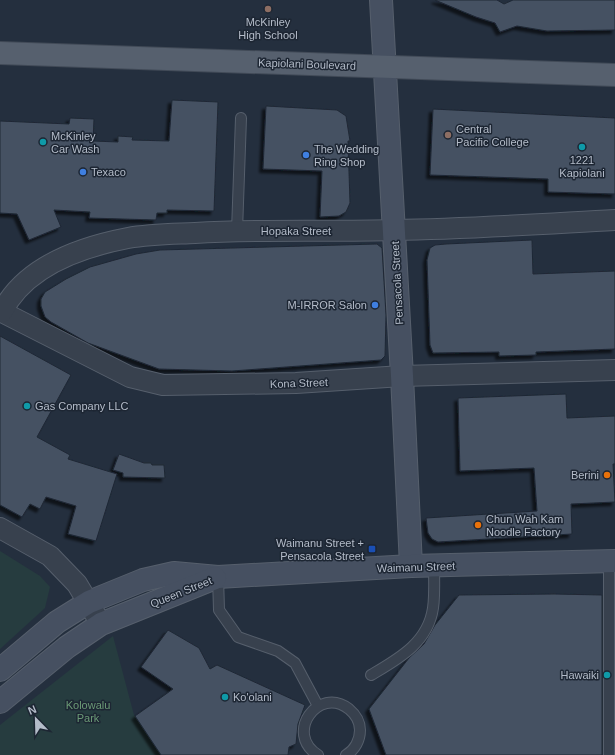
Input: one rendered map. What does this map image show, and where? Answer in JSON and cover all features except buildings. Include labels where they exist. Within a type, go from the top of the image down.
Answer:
[{"type":"main road","name":"Kapiolani Boulevard","points":[[0,53],[615,75]]},
{"type":"street","name":"Pensacola Street","points":[[381,0],[411,566]]},
{"type":"street","name":"Hopaka Street","points":[[1,311],[13,296],[39,271],[56,260],[84,250],[129,238],[237,231],[394,230],[615,220]]},
{"type":"street","name":"Kona Street","points":[[1,311],[130,378],[163,385],[296,383],[402,376],[615,370]]},
{"type":"street","points":[[0,528],[50,556],[77,584],[101,624]]},
{"type":"street","name":"Waimanu Street","points":[[218,577],[434,565],[612,562]]},
{"type":"street","name":"Queen Street","points":[[0,670],[57,622],[89,602],[143,580],[174,572],[218,577]]},
{"type":"street","name":"Queen Street","points":[[0,702],[67,647],[101,624],[218,577]]},
{"type":"lane","points":[[237,231],[241,118]]},
{"type":"lane","points":[[609,755],[612,728],[612,562]]},
{"type":"lane","points":[[371,675],[404,655],[426,632],[434,608],[434,565]]},
{"type":"lane","points":[[218,577],[219,610],[238,637],[278,651],[295,663],[318,706]]},
{"type":"lane","points":[[318,755],[307,745],[304,728],[311,712],[318,706],[327,703],[341,705],[353,712],[358,720],[360,729],[359,739],[355,747],[346,755]]},
{"type":"green space","points":[[0,551],[40,576],[50,587],[45,608],[0,649]]},
{"type":"green space","name":"Kolowalu Park","points":[[113,636],[134,715],[161,755],[0,755],[0,725]]},
{"type":"place","name":"McKinley High School","points":[[268,9]]},
{"type":"place","name":"Central Pacific College","points":[[448,135]]},
{"type":"place","name":"McKinley Car Wash","points":[[43,142]]},
{"type":"place","name":"1221 Kapiolani","points":[[582,147]]},
{"type":"place","name":"The Wedding Ring Shop","points":[[306,155]]},
{"type":"place","name":"Texaco","points":[[83,172]]},
{"type":"place","name":"M-IRROR Salon","points":[[375,305]]},
{"type":"place","name":"Gas Company LLC","points":[[27,406]]},
{"type":"place","name":"Berini","points":[[607,475]]},
{"type":"place","name":"Chun Wah Kam Noodle Factory","points":[[478,525]]},
{"type":"place","name":"Waimanu Street + Pensacola Street","points":[[372,549]]},
{"type":"place","name":"Hawaiki","points":[[607,675]]},
{"type":"place","name":"Ko'olani","points":[[225,697]]}]
